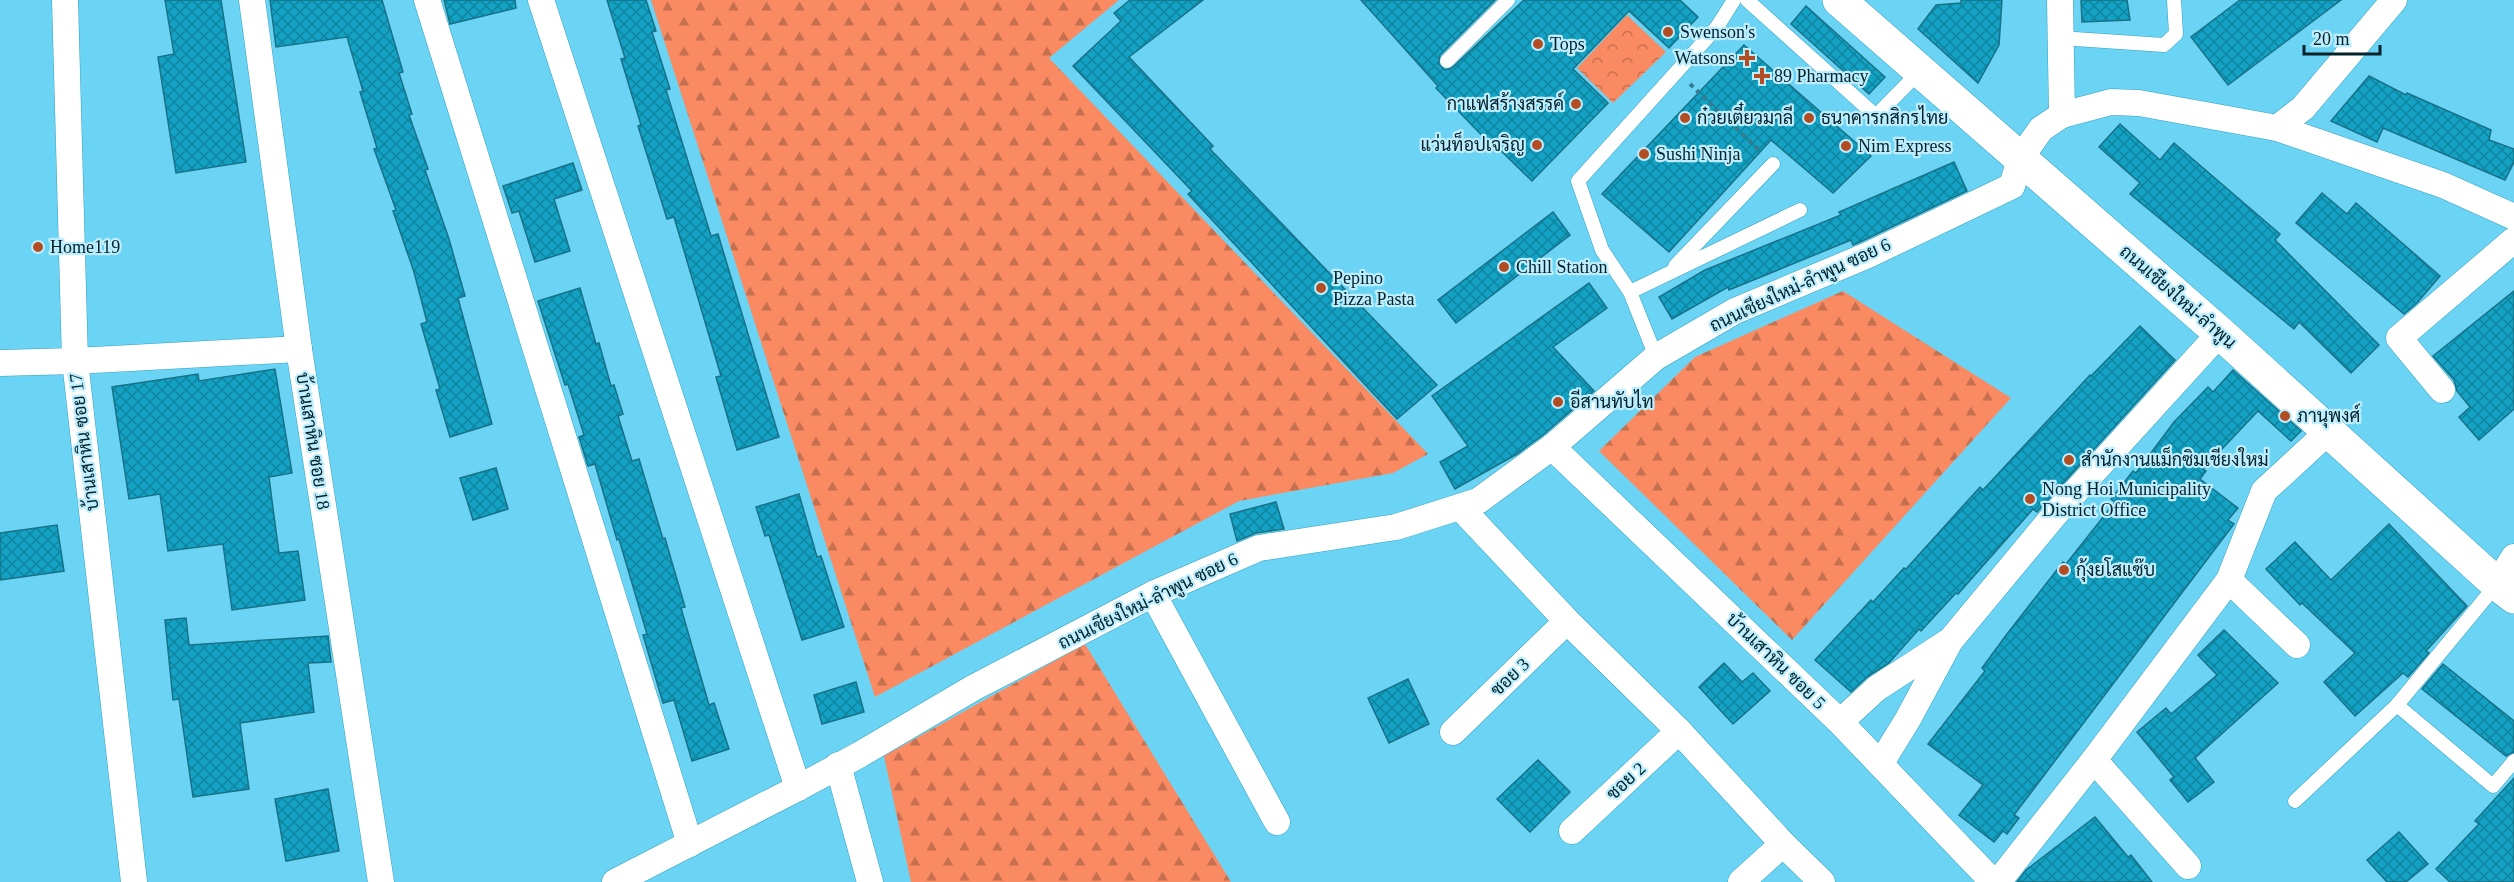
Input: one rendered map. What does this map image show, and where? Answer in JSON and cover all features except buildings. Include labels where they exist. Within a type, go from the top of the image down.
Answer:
[{"type":"main road","name":"ถนนเชียงใหม่-ลำพูน","points":[[1839,0],[1918,72],[2220,333],[2505,590]]},
{"type":"street","name":"บ้านเสาหิน ซอย 17","points":[[65,0],[75,361],[134,882]]},
{"type":"street","name":"บ้านเสาหิน ซอย 18","points":[[252,0],[299,349],[381,882]]},
{"type":"street","points":[[427,0],[690,844]]},
{"type":"street","points":[[541,0],[798,788]]},
{"type":"street","points":[[2060,0],[2062,115],[2111,102],[2139,104],[2277,128],[2443,185],[2514,217]]},
{"type":"street","points":[[2277,128],[2303,108],[2394,0]]},
{"type":"street","name":"ถนนเชียงใหม่-ลำพูน ซอย 6","points":[[623,880],[859,755],[973,688],[1153,594],[1259,548],[1396,528],[1478,501],[1552,447],[1656,357],[1735,311],[1868,255],[2012,186],[2020,159],[2041,129],[2062,115]]},
{"type":"street","points":[[2442,390],[2399,338],[2514,240]]},
{"type":"street","points":[[1881,763],[1908,719],[1950,640],[2057,512],[2220,333]]},
{"type":"street","points":[[0,363],[299,349]]},
{"type":"street","points":[[1998,882],[2094,760],[2229,580],[2264,491],[2328,432]]},
{"type":"street","name":"บ้านเสาหิน ซอย 5","points":[[1552,447],[1840,722],[1993,882]]},
{"type":"street","points":[[1460,507],[1567,621],[1679,731],[1783,844],[1822,882]]},
{"type":"street","points":[[2505,590],[2514,557]]},
{"type":"street","points":[[2229,580],[2297,645]]},
{"type":"street","points":[[1153,594],[1277,822]]},
{"type":"street","name":"ซอย 3","points":[[1454,732],[1567,621]]},
{"type":"street","points":[[1840,722],[1877,688],[1950,640]]},
{"type":"street","name":"ซอย 2","points":[[1572,831],[1679,731]]},
{"type":"street","points":[[2094,760],[2188,866]]},
{"type":"street","points":[[838,765],[870,882]]},
{"type":"street","points":[[1741,882],[1783,844]]},
{"type":"lane","points":[[1447,61],[1508,0]]},
{"type":"lane","points":[[1656,357],[1630,292],[1602,250],[1578,181],[1717,27],[1734,0]]},
{"type":"lane","points":[[1747,0],[1876,116],[1918,72]]},
{"type":"lane","points":[[2060,38],[2164,45],[2176,34],[2174,0]]},
{"type":"lane","points":[[1668,274],[1773,164]]},
{"type":"lane","points":[[1630,292],[1800,210]]},
{"type":"lane","points":[[2295,801],[2397,705],[2505,590]]},
{"type":"lane","points":[[2397,705],[2493,786],[2514,761]]},
{"type":"path","points":[[1676,71],[1773,164]]},
{"type":"green space","points":[[651,0],[1119,0],[1049,58],[1428,454],[1393,473],[1239,501],[875,697]]},
{"type":"green space","points":[[1627,15],[1666,52],[1613,103],[1577,68]]},
{"type":"green space","points":[[1843,291],[2011,398],[1792,640],[1599,451],[1695,357]]},
{"type":"green space","points":[[1085,644],[1231,882],[911,882],[884,756]]},
{"type":"place","name":"Swenson's","points":[[1668,32]]},
{"type":"place","name":"Tops","points":[[1538,44]]},
{"type":"place","name":"Watsons","points":[[1747,58]]},
{"type":"place","name":"89 Pharmacy","points":[[1762,76]]},
{"type":"place","name":"กาแฟสร้างสรรค์","points":[[1576,104]]},
{"type":"place","name":"ก๋วยเตี๋ยวมาลี","points":[[1685,118]]},
{"type":"place","name":"ธนาคารกสิกรไทย","points":[[1809,118]]},
{"type":"place","name":"แว่นท็อปเจริญ","points":[[1537,145]]},
{"type":"place","name":"Nim Express","points":[[1846,146]]},
{"type":"place","name":"Sushi Ninja","points":[[1644,154]]},
{"type":"place","name":"Home119","points":[[38,247]]},
{"type":"place","name":"Chill Station","points":[[1504,267]]},
{"type":"place","name":"Pepino Pizza Pasta","points":[[1321,288]]},
{"type":"place","name":"อีสานทับไท","points":[[1558,402]]},
{"type":"place","name":"ภานุพงศ์","points":[[2285,416]]},
{"type":"place","name":"สำนักงานแม็กซิมเชียงใหม่","points":[[2069,460]]},
{"type":"place","name":"Nong Hoi Municipality District Office","points":[[2030,499]]},
{"type":"place","name":"กุ้งยโสแซ๊บ","points":[[2064,570]]}]
